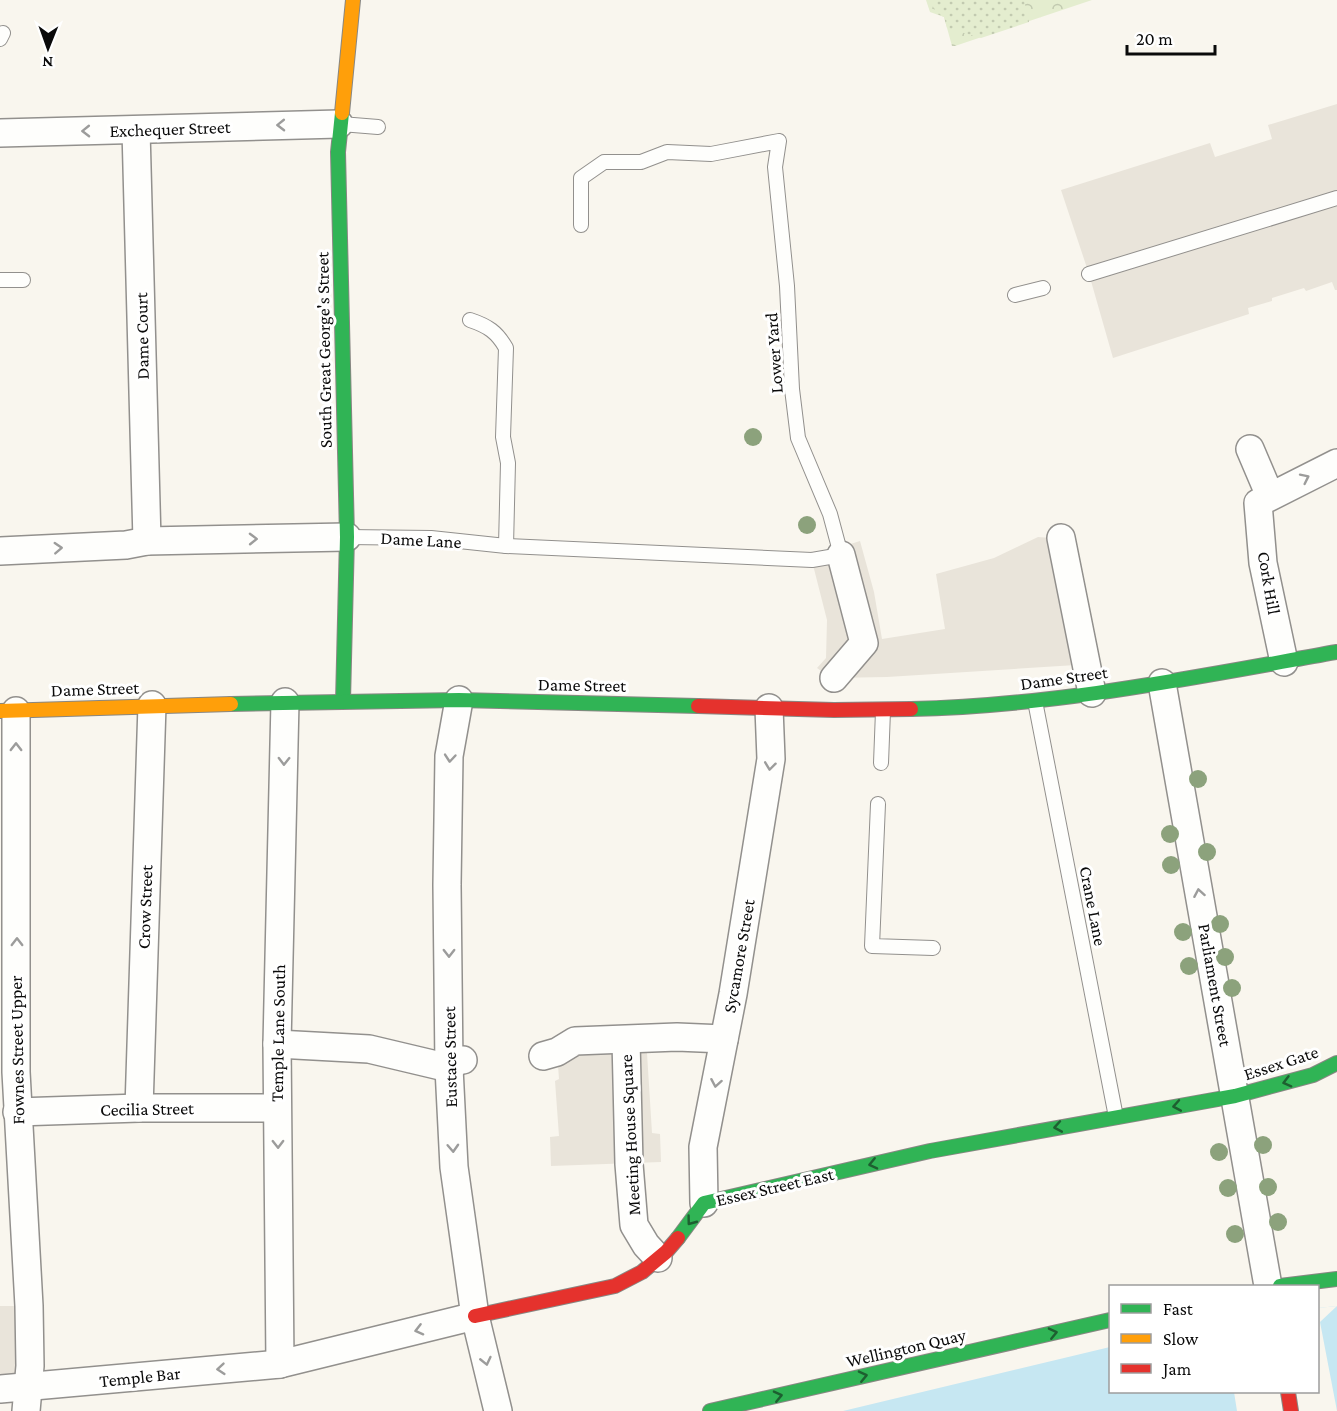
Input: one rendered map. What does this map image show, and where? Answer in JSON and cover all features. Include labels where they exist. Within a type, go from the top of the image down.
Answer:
[{"type":"main road","name":"South Great George's Street","points":[[343,701],[347,537],[338,170],[339,124],[353,0]]},
{"type":"main road","points":[[1162,683],[1337,652]]},
{"type":"main road","name":"Dame Street","points":[[8,711],[152,705],[459,700],[883,711],[959,708],[1035,701],[1162,683]]},
{"type":"main road","name":"Essex Gate","points":[[1235,1096],[1313,1075],[1337,1063]]},
{"type":"main road","name":"Essex Street East","points":[[475,1316],[630,1281],[658,1258],[681,1234],[704,1203],[930,1151],[1235,1096]]},
{"type":"main road","points":[[1294,1285],[1337,1279]]},
{"type":"main road","name":"Wellington Quay","points":[[710,1411],[1109,1320]]},
{"type":"main road","points":[[1288,1393],[1292,1411]]},
{"type":"street","name":"Exchequer Street","points":[[0,133],[339,124]]},
{"type":"street","name":"Dame Court","points":[[136,130],[147,541]]},
{"type":"street","name":"Cork Hill","points":[[1250,449],[1264,500],[1263,563],[1284,662]]},
{"type":"street","points":[[1264,500],[1337,463]]},
{"type":"street","name":"Dame Lane","points":[[0,551],[126,545],[147,541],[347,537]]},
{"type":"street","points":[[1061,538],[1092,693]]},
{"type":"street","points":[[834,678],[864,643],[841,555]]},
{"type":"street","name":"Parliament Street","points":[[1162,683],[1268,1285]]},
{"type":"street","name":"Eustace Street","points":[[459,700],[449,756],[447,885],[456,1064],[454,1167],[475,1316],[498,1411]]},
{"type":"street","name":"Temple Lane South","points":[[280,1364],[277,1044],[285,702]]},
{"type":"street","name":"Crow Street","points":[[139,1108],[152,705]]},
{"type":"street","name":"Sycamore Street","points":[[704,1203],[703,1147],[724,1040],[771,759],[769,708]]},
{"type":"street","name":"Fownes Street Upper","points":[[8,711],[8,1043],[17,1112],[29,1306],[30,1366],[27,1400]]},
{"type":"street","name":"Meeting House Square","points":[[543,1056],[557,1052],[576,1041],[670,1037],[724,1040]]},
{"type":"street","name":"Meeting House Square","points":[[626,1040],[629,1164],[634,1225],[646,1245],[658,1258]]},
{"type":"street","points":[[277,1044],[369,1048],[456,1064]]},
{"type":"street","name":"Cecilia Street","points":[[17,1112],[139,1108],[277,1108]]},
{"type":"street","name":"Essex Street East","points":[[280,1364],[475,1316]]},
{"type":"street","name":"Temple Bar","points":[[0,1389],[27,1400],[280,1364]]},
{"type":"lane","points":[[339,124],[378,127]]},
{"type":"lane","name":"Lower Yard","points":[[581,225],[580,177],[604,162],[641,162],[668,152],[711,154],[779,141],[775,167],[788,286],[792,389],[798,438],[830,514],[841,555]]},
{"type":"lane","points":[[1089,274],[1337,198]]},
{"type":"lane","points":[[0,280],[23,280]]},
{"type":"lane","points":[[1015,295],[1043,288]]},
{"type":"lane","points":[[470,320],[488,326],[500,336],[506,348],[503,437],[508,463],[506,546]]},
{"type":"lane","name":"Dame Lane","points":[[347,537],[431,538],[506,546],[812,560],[841,555]]},
{"type":"lane","name":"Crane Lane","points":[[1035,701],[1116,1117]]},
{"type":"lane","points":[[881,763],[883,711]]},
{"type":"lane","points":[[878,804],[872,946],[933,948]]},
{"type":"green space","points":[[926,0],[1092,0],[952,46],[944,17],[930,12]]},
{"type":"green space","points":[[931,0],[1024,0],[1029,22],[981,38],[947,28],[944,17],[935,13]]},
{"type":"shaded area","points":[[1337,104],[1337,290],[1332,282],[1306,291],[1304,288],[1248,308],[1249,314],[1113,358],[1089,274],[1061,190],[1210,143],[1215,157],[1272,139],[1268,125]]},
{"type":"shaded area","points":[[1038,537],[1051,538],[1076,665],[887,677],[831,678],[817,668],[826,658],[827,620],[813,565],[813,556],[860,541],[874,592],[882,639],[945,629],[936,574],[994,558]]},
{"type":"shaded area","points":[[631,1035],[647,1053],[652,1133],[660,1134],[661,1162],[551,1166],[550,1137],[559,1136],[555,1081],[559,1079],[556,1038]]},
{"type":"shaded area","points":[[0,1306],[17,1306],[30,1366],[0,1389]]},
{"type":"water","points":[[1337,1306],[1337,1411],[843,1411],[1109,1347],[1109,1393],[1319,1393],[1319,1308]]},
{"type":"pier","points":[[1337,1306],[1320,1322],[1337,1411],[1237,1411],[1234,1393],[1319,1393],[1319,1308]]},
{"type":"traffic: fast","points":[[342,113],[338,152],[347,537],[343,701]]},
{"type":"traffic: fast","points":[[911,709],[965,707],[1125,689],[1337,652]]},
{"type":"traffic: fast","points":[[231,704],[459,700],[698,706]]},
{"type":"traffic: fast","points":[[678,1238],[704,1203],[930,1151],[1235,1096],[1313,1075],[1337,1063]]},
{"type":"traffic: fast","points":[[1288,1285],[1337,1279]]},
{"type":"traffic: fast","points":[[710,1411],[1109,1320]]},
{"type":"traffic: slow","points":[[342,113],[353,0]]},
{"type":"traffic: slow","points":[[0,711],[231,704]]},
{"type":"traffic: jam","points":[[698,706],[834,710],[911,709]]},
{"type":"traffic: jam","points":[[475,1316],[615,1286],[642,1272],[666,1252],[678,1238]]},
{"type":"traffic: jam","points":[[1288,1393],[1291,1411]]}]
